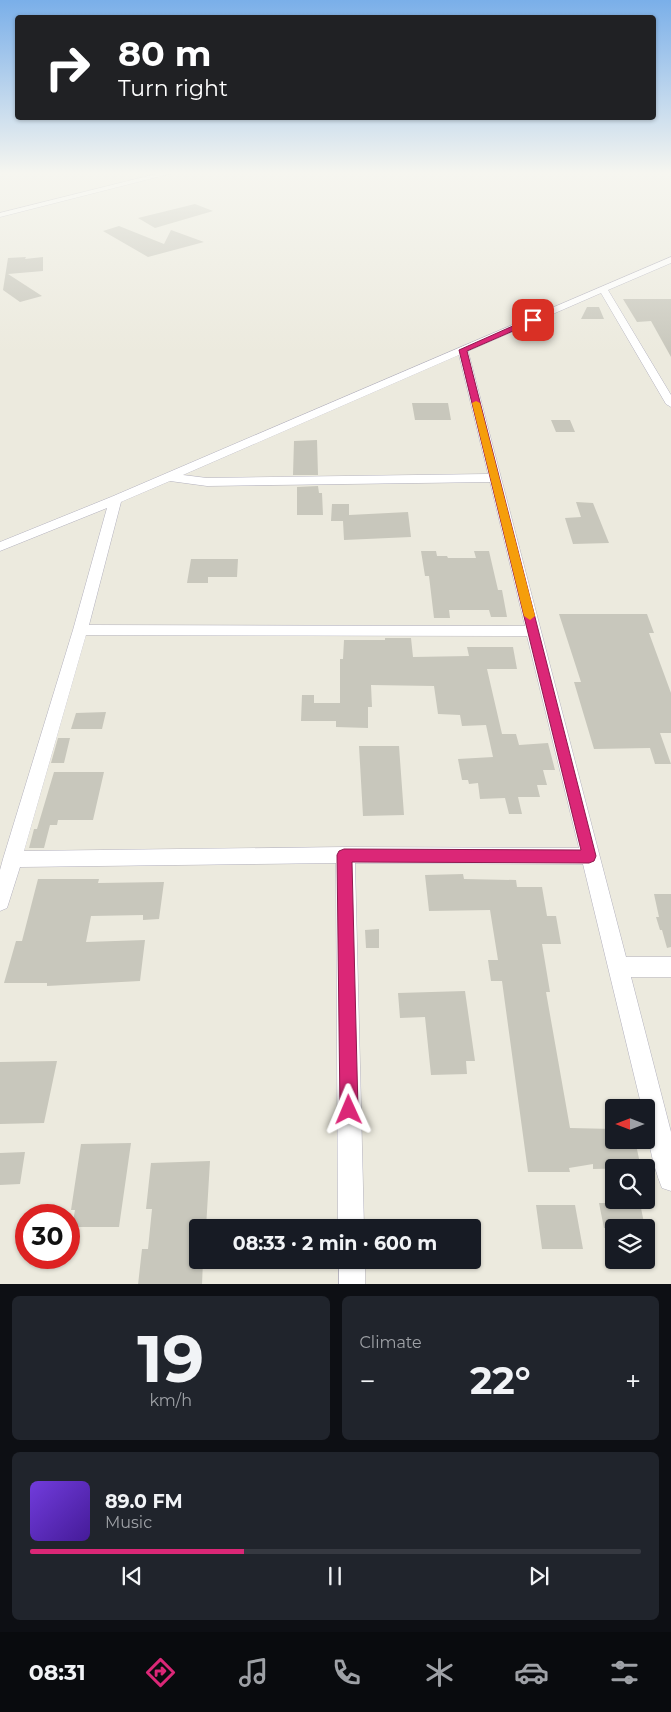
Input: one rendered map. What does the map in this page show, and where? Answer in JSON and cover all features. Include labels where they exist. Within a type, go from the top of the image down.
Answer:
[{"type":"street","points":[[0,547],[115,500],[671,260]]},
{"type":"street","points":[[603,289],[671,404]]},
{"type":"street","points":[[463,350],[671,1179]]},
{"type":"street","points":[[167,477],[207,482],[495,478]]},
{"type":"street","points":[[0,902],[80,630],[115,500]]},
{"type":"street","points":[[80,630],[533,631]]},
{"type":"street","points":[[12,859],[344,855],[589,856]]},
{"type":"street","points":[[344,855],[351,1219]]},
{"type":"street","points":[[618,967],[671,967]]},
{"type":"street","points":[[352,1269],[352,1284]]},
{"type":"building","points":[[106,233],[136,233],[164,244],[170,233],[179,233],[204,242],[148,257]]},
{"type":"building","points":[[26,257],[25,259],[43,257],[43,271],[8,274],[42,296],[20,302],[3,290],[8,258]]},
{"type":"building","points":[[623,299],[671,299],[671,357],[651,321],[637,322]]},
{"type":"building","points":[[587,307],[599,307],[604,319],[581,319]]},
{"type":"building","points":[[412,403],[448,403],[451,420],[415,420]]},
{"type":"building","points":[[551,420],[570,420],[575,432],[556,432]]},
{"type":"building","points":[[317,440],[318,475],[293,475],[294,441]]},
{"type":"building","points":[[318,486],[319,493],[322,493],[323,515],[297,515],[297,487]]},
{"type":"building","points":[[576,502],[593,503],[609,543],[573,544],[565,518],[581,517]]},
{"type":"building","points":[[332,504],[349,504],[349,515],[408,512],[411,537],[344,540],[343,521],[331,521]]},
{"type":"building","points":[[421,551],[436,551],[437,556],[447,556],[448,558],[476,558],[474,551],[489,551],[498,590],[502,590],[507,617],[491,617],[489,610],[449,610],[450,618],[434,618],[429,576],[425,576]]},
{"type":"building","points":[[191,559],[238,559],[237,577],[208,577],[208,583],[187,583]]},
{"type":"building","points":[[559,614],[647,614],[654,633],[649,633],[671,693],[671,733],[660,733],[671,764],[655,764],[650,748],[594,749],[574,682],[581,682]]},
{"type":"building","points":[[385,638],[411,638],[413,657],[469,656],[467,647],[513,647],[517,669],[487,669],[502,734],[516,734],[519,745],[548,743],[555,770],[543,770],[547,785],[537,785],[540,797],[518,797],[522,814],[509,814],[505,798],[480,799],[478,783],[469,784],[468,780],[462,780],[458,759],[493,757],[486,725],[462,726],[460,715],[438,714],[434,686],[371,685],[372,707],[368,707],[368,728],[336,727],[336,721],[301,721],[302,695],[314,695],[314,703],[340,703],[340,659],[343,659],[344,640],[385,640]]},
{"type":"building","points":[[106,712],[102,729],[71,729],[76,713]]},
{"type":"building","points":[[58,738],[70,738],[64,763],[51,763]]},
{"type":"building","points":[[359,746],[399,746],[404,815],[363,816]]},
{"type":"building","points":[[54,772],[104,772],[93,820],[58,820],[57,825],[50,825],[44,848],[29,848],[34,829],[37,829]]},
{"type":"building","points":[[463,874],[464,879],[516,880],[517,887],[542,887],[547,916],[556,916],[561,944],[542,944],[550,992],[546,992],[570,1128],[605,1129],[605,1149],[637,1149],[639,1159],[605,1159],[605,1169],[593,1169],[593,1164],[569,1168],[570,1172],[528,1172],[502,981],[491,981],[488,960],[498,960],[490,910],[429,911],[425,875]]},
{"type":"building","points":[[38,879],[99,879],[98,883],[164,882],[159,919],[143,920],[143,915],[91,916],[86,942],[145,940],[140,981],[47,986],[47,983],[4,983],[16,941],[22,941]]},
{"type":"building","points":[[654,894],[671,894],[671,947],[667,948],[662,930],[660,930],[656,917],[659,917]]},
{"type":"building","points":[[379,929],[379,948],[366,948],[365,930]]},
{"type":"building","points":[[465,991],[475,1061],[466,1061],[467,1074],[431,1075],[425,1017],[400,1018],[398,993]]},
{"type":"building","points":[[57,1061],[44,1123],[0,1124],[0,1062]]},
{"type":"building","points":[[131,1143],[119,1227],[80,1227],[80,1204],[72,1204],[81,1144]]},
{"type":"building","points":[[25,1152],[20,1184],[0,1185],[0,1153]]},
{"type":"building","points":[[210,1161],[207,1219],[189,1219],[189,1269],[203,1269],[202,1284],[138,1284],[142,1249],[148,1249],[152,1209],[146,1209],[151,1163]]},
{"type":"building","points":[[599,1203],[605,1203],[605,1209],[641,1209],[643,1219],[605,1219],[604,1228]]},
{"type":"building","points":[[536,1205],[575,1205],[583,1249],[542,1249]]},
{"type":"slow traffic","points":[[476,403],[530,616]]},
{"type":"route","points":[[349,1110],[344,855],[589,856],[463,350],[533,320]]}]
